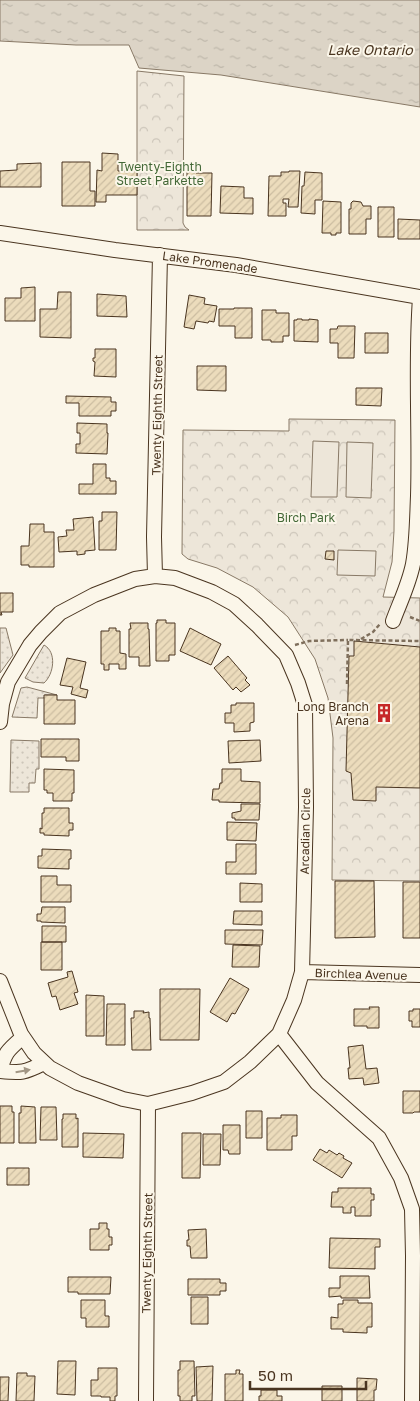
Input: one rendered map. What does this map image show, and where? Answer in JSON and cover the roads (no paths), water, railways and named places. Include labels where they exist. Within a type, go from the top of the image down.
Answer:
[{"type":"street","name":"Lake Promenade","points":[[0,233],[115,250],[236,264],[420,298]]},
{"type":"street","name":"Twenty Eighth Street","points":[[155,576],[154,537],[160,255]]},
{"type":"street","points":[[393,621],[410,578],[416,536],[418,325],[420,298]]},
{"type":"street","name":"Arcadian Circle","points":[[0,722],[1,704],[8,682],[23,655],[41,632],[60,613],[94,595],[135,579],[155,576],[175,578],[212,592],[234,604],[258,625],[286,656],[298,682],[305,705],[306,807],[302,972],[294,1000],[280,1034],[250,1062],[224,1082],[192,1093],[148,1104],[123,1099],[78,1083],[44,1063],[34,1053],[23,1037],[0,980]]},
{"type":"street","name":"Birchlea Avenue","points":[[302,972],[420,975]]},
{"type":"street","points":[[280,1034],[317,1083],[379,1138],[401,1178],[412,1209],[412,1401]]},
{"type":"street","points":[[23,1037],[9,1049],[3,1059],[0,1071],[18,1073],[44,1063]]},
{"type":"street","name":"Twenty Eighth Street","points":[[146,1401],[148,1104]]},
{"type":"water","name":"Lake Ontario","points":[[0,0],[420,0],[420,107],[221,75],[139,68],[129,45],[76,45],[0,41]]},
{"type":"place","name":"Long Branch Arena","points":[[384,713]]},
{"type":"park label","name":"Twenty-Eighth Street Parkette","points":[[160,173]]},
{"type":"park label","name":"Birch Park","points":[[306,517]]}]
